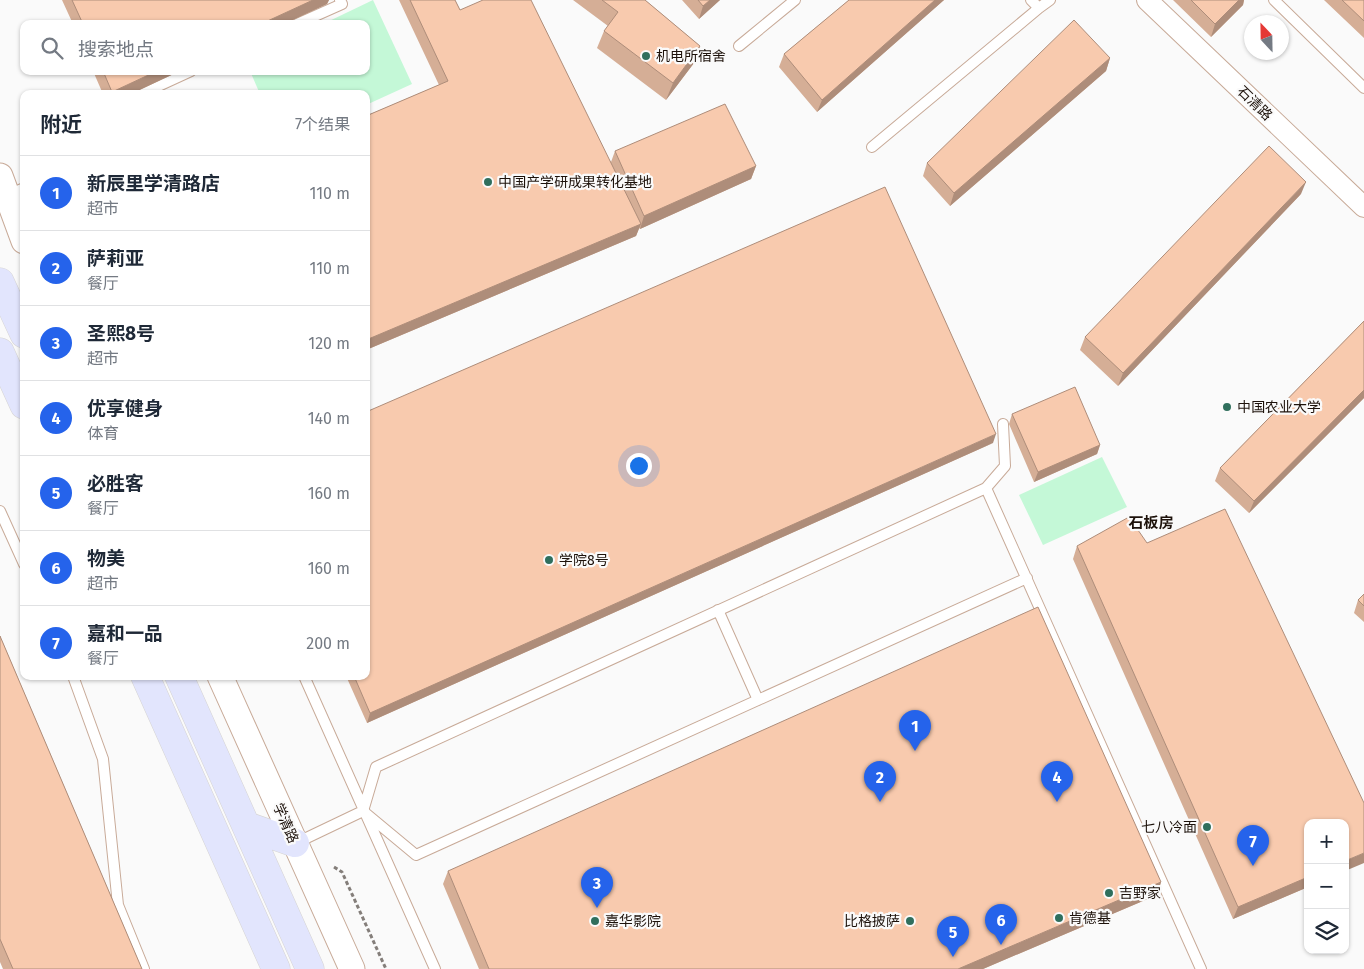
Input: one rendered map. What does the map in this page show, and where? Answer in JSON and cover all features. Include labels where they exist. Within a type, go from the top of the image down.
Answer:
[{"type":"main road","points":[[0,282],[20,325]]},
{"type":"main road","points":[[0,352],[20,397]]},
{"type":"main road","points":[[147,680],[276,969]]},
{"type":"main road","points":[[181,680],[310,969]]},
{"type":"main road","points":[[247,826],[295,844]]},
{"type":"street","name":"石清路","points":[[1146,0],[1364,207]]},
{"type":"street","points":[[8,190],[20,228]]},
{"type":"street","name":"学清路","points":[[222,680],[352,969]]},
{"type":"lane","points":[[306,20],[342,4],[340,0]]},
{"type":"lane","points":[[740,46],[795,0]]},
{"type":"lane","points":[[1031,0],[1039,8]]},
{"type":"lane","points":[[872,147],[1050,0]]},
{"type":"lane","points":[[1274,0],[1364,88]]},
{"type":"lane","points":[[150,90],[182,75]]},
{"type":"lane","points":[[295,844],[363,811],[376,766],[986,488],[1005,466],[1003,424]]},
{"type":"lane","points":[[986,488],[1201,969]]},
{"type":"lane","points":[[0,511],[20,555]]},
{"type":"lane","points":[[363,811],[416,854],[1027,578]]},
{"type":"lane","points":[[718,610],[758,700]]},
{"type":"lane","points":[[74,680],[103,759],[118,904],[144,969]]},
{"type":"lane","points":[[306,680],[435,969]]},
{"type":"green space","points":[[373,0],[412,84],[370,103],[370,90],[258,90],[252,75],[370,75],[370,20],[331,20]]},
{"type":"green space","points":[[1102,457],[1127,507],[1043,545],[1019,495]]},
{"type":"building","points":[[72,0],[313,0],[270,20],[81,20]]},
{"type":"building","name":"中国产学研成果转化基地","points":[[410,0],[455,0],[460,10],[483,0],[531,0],[641,224],[370,338],[370,114],[448,81]]},
{"type":"building","points":[[602,0],[645,0],[700,46],[673,83],[604,31],[618,12]]},
{"type":"building","points":[[698,0],[710,0],[703,6]]},
{"type":"building","points":[[849,0],[935,0],[822,100],[784,54]]},
{"type":"building","points":[[1191,0],[1239,0],[1215,24]]},
{"type":"building","points":[[1342,0],[1364,0],[1364,21]]},
{"type":"building","points":[[1074,20],[1110,58],[954,193],[927,163]]},
{"type":"building","points":[[105,75],[148,75],[116,90],[111,90]]},
{"type":"building","points":[[725,104],[756,166],[644,216],[615,151]]},
{"type":"building","points":[[1269,146],[1306,182],[1123,373],[1085,337]]},
{"type":"building","name":"学院8号","points":[[885,187],[996,434],[370,713],[356,680],[370,680],[370,410]]},
{"type":"building","points":[[1364,321],[1364,390],[1254,501],[1220,468]]},
{"type":"building","points":[[1075,387],[1100,445],[1038,472],[1012,414]]},
{"type":"building","points":[[1225,509],[1364,803],[1364,853],[1349,859],[1349,819],[1304,819],[1304,879],[1238,907],[1077,546],[1129,517],[1147,543]]},
{"type":"building","points":[[1364,594],[1364,606],[1358,600]]},
{"type":"building","points":[[1038,607],[1161,882],[958,969],[489,969],[448,871]]},
{"type":"building","points":[[0,636],[142,969],[13,969],[0,939]]},
{"type":"place","name":"机电所宿舍","points":[[646,56]]},
{"type":"place","name":"中国产学研成果转化基地","points":[[488,182]]},
{"type":"place","name":"中国农业大学","points":[[1227,407]]},
{"type":"place","name":"学院8号","points":[[549,560]]},
{"type":"place","name":"新辰里学清路店","points":[[915,751]]},
{"type":"place","name":"萨莉亚","points":[[880,802]]},
{"type":"place","name":"优享健身","points":[[1057,802]]},
{"type":"place","name":"七八冷面","points":[[1207,827]]},
{"type":"place","name":"嘉和一品","points":[[1253,866]]},
{"type":"place","name":"吉野家","points":[[1109,893]]},
{"type":"place","name":"圣熙8号","points":[[597,908]]},
{"type":"place","name":"肯德基","points":[[1059,918]]},
{"type":"place","name":"嘉华影院","points":[[595,921]]},
{"type":"place","name":"比格披萨","points":[[910,921]]},
{"type":"place","name":"物美","points":[[1001,945]]},
{"type":"place","name":"必胜客","points":[[953,957]]},
{"type":"district","name":"石板房","points":[[1151,523]]}]
